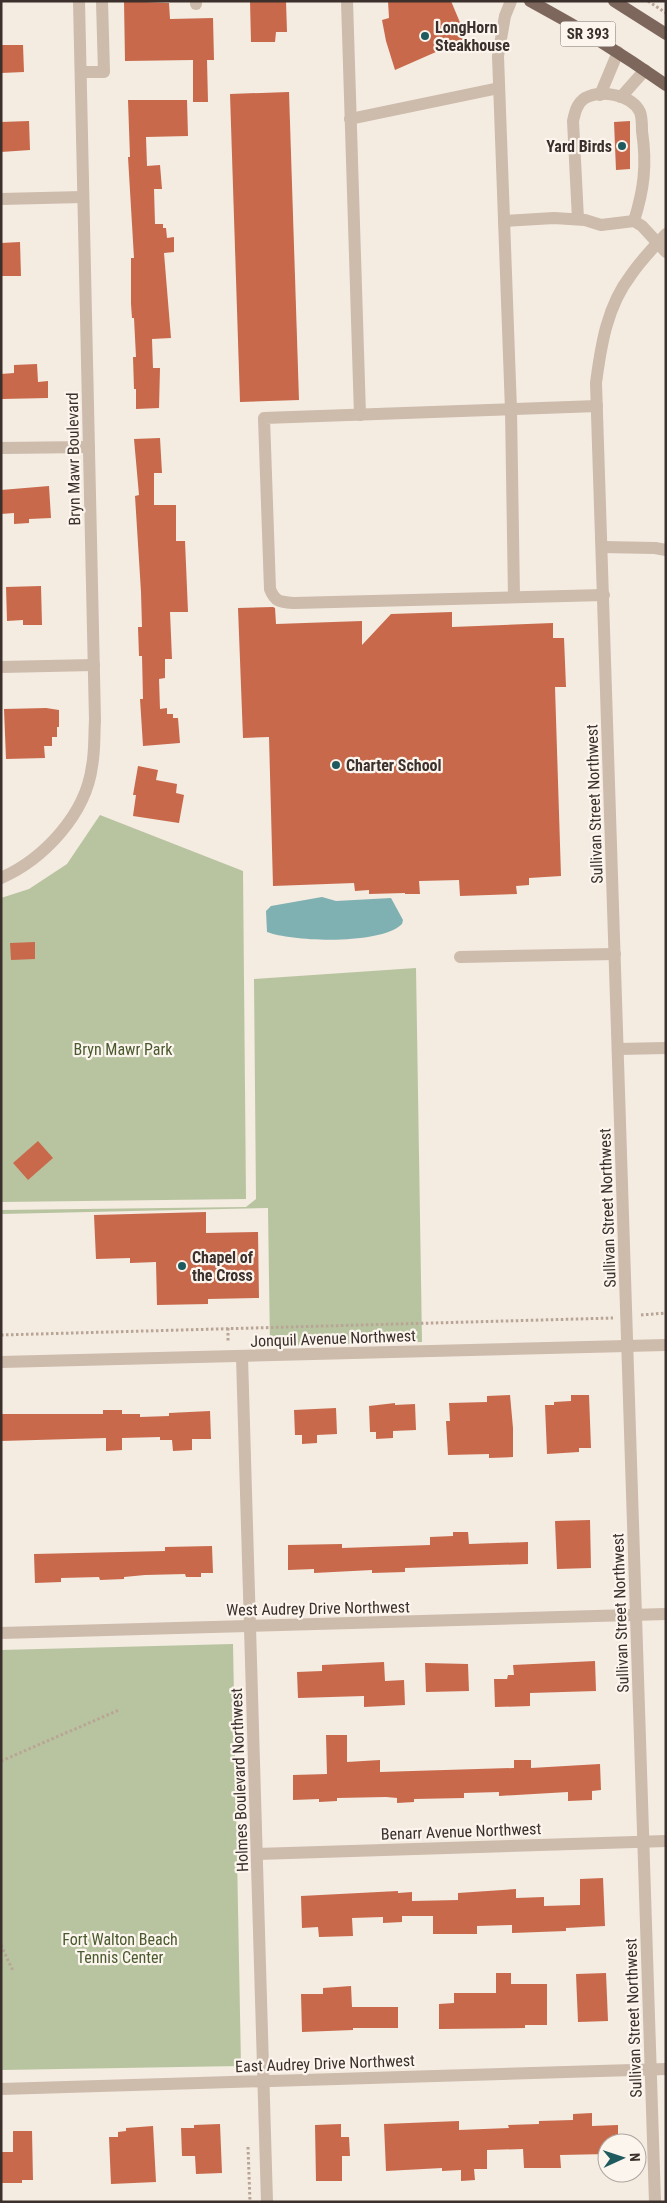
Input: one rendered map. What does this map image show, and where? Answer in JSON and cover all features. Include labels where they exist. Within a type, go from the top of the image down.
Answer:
[{"type":"main road","name":"SR 393","points":[[530,1],[618,52],[666,85]]},
{"type":"main road","name":"SR 393","points":[[614,1],[666,34]]},
{"type":"street","name":"Bryn Mawr Boulevard","points":[[1,878],[15,872],[52,843],[72,817],[89,782],[92,766],[95,720],[79,1]]},
{"type":"street","points":[[81,72],[104,72],[102,1]]},
{"type":"street","points":[[347,1],[360,415]]},
{"type":"street","points":[[511,1],[505,16],[498,56],[511,410],[514,597]]},
{"type":"street","points":[[600,95],[618,52]]},
{"type":"street","points":[[621,97],[645,70]]},
{"type":"street","points":[[350,119],[500,88]]},
{"type":"street","points":[[578,219],[573,121],[577,107],[586,98],[600,95],[621,97],[632,101],[640,112],[645,154],[643,190],[634,221]]},
{"type":"street","points":[[1,199],[83,197]]},
{"type":"street","points":[[504,221],[554,218],[578,219],[601,225],[634,221],[642,226],[661,248]]},
{"type":"street","name":"Sullivan Street Northwest","points":[[655,2202],[596,383],[607,321],[630,276],[661,248],[666,234]]},
{"type":"street","points":[[597,406],[264,418],[270,589],[278,602],[294,603],[604,595]]},
{"type":"street","points":[[1,448],[89,446]]},
{"type":"street","points":[[602,547],[666,550]]},
{"type":"street","points":[[1,667],[94,665]]},
{"type":"street","points":[[460,958],[615,954]]},
{"type":"street","points":[[618,1049],[666,1048]]},
{"type":"street","name":"Jonquil Avenue Northwest","points":[[1,1362],[666,1345]]},
{"type":"street","name":"Holmes Boulevard Northwest","points":[[242,1357],[267,2202]]},
{"type":"street","name":"West Audrey Drive Northwest","points":[[1,1634],[666,1614]]},
{"type":"street","name":"Benarr Avenue Northwest","points":[[257,1854],[666,1841]]},
{"type":"street","name":"East Audrey Drive Northwest","points":[[1,2090],[666,2069]]},
{"type":"path","points":[[648,1],[666,13]]},
{"type":"path","points":[[1,1335],[627,1317],[648,1313],[666,1313]]},
{"type":"path","points":[[1,1761],[119,1710]]},
{"type":"path","points":[[1,1945],[12,1971]]},
{"type":"green space","name":"Bryn Mawr Park","points":[[100,815],[243,871],[246,1199],[1,1202],[1,898],[29,889],[67,864]]},
{"type":"green space","points":[[416,968],[422,1342],[270,1346],[268,1208],[1,1214],[1,1210],[246,1207],[256,1199],[254,979]]},
{"type":"green space","name":"Fort Walton Beach Tennis Center","points":[[233,1644],[241,2066],[1,2070],[1,1650]]},
{"type":"water","points":[[322,897],[336,901],[391,898],[403,920],[402,924],[391,931],[376,936],[337,940],[297,938],[267,932],[266,911],[271,906]]},
{"type":"building","points":[[124,1],[169,3],[170,19],[213,18],[214,60],[207,60],[208,102],[193,102],[193,60],[125,61]]},
{"type":"building","points":[[250,1],[286,1],[287,32],[276,32],[275,42],[251,42]]},
{"type":"building","name":"LongHorn Steakhouse","points":[[388,1],[451,1],[464,32],[465,44],[445,48],[395,70],[382,20],[389,18]]},
{"type":"building","points":[[1,45],[23,45],[24,72],[1,73]]},
{"type":"building","points":[[289,92],[299,400],[240,402],[230,94]]},
{"type":"building","points":[[128,100],[187,100],[188,136],[146,137],[147,166],[160,165],[162,189],[154,189],[155,224],[163,224],[163,228],[166,228],[167,238],[174,237],[174,252],[164,253],[171,338],[152,339],[153,368],[160,368],[159,408],[136,409],[133,357],[136,357],[134,318],[132,318],[131,304],[131,258],[134,258],[128,157],[130,157]]},
{"type":"building","points":[[29,121],[30,150],[1,152],[1,122]]},
{"type":"building","name":"Yard Birds","points":[[630,121],[630,169],[616,170],[614,122]]},
{"type":"building","points":[[20,242],[21,276],[1,276],[1,243]]},
{"type":"building","points":[[37,364],[38,382],[48,381],[48,398],[2,399],[1,374],[14,373],[14,365]]},
{"type":"building","points":[[160,438],[162,473],[154,473],[154,505],[176,505],[176,541],[185,541],[188,612],[170,612],[172,659],[165,659],[165,678],[159,679],[160,709],[167,708],[167,714],[173,714],[173,718],[178,718],[180,743],[143,746],[140,699],[143,699],[142,656],[139,656],[138,627],[142,627],[141,592],[135,496],[139,495],[134,439]]},
{"type":"building","points":[[49,486],[51,518],[29,519],[29,523],[14,524],[14,513],[1,514],[1,490]]},
{"type":"building","points":[[41,586],[42,625],[23,625],[23,620],[7,621],[6,587]]},
{"type":"building","points":[[238,608],[275,608],[276,624],[362,621],[362,645],[391,614],[452,612],[452,627],[553,623],[553,638],[564,638],[566,687],[555,687],[561,876],[529,878],[529,885],[516,886],[517,894],[460,896],[459,880],[419,881],[420,894],[369,894],[369,890],[355,891],[354,883],[273,886],[269,737],[243,738]]},
{"type":"building","points":[[46,708],[59,710],[59,727],[57,727],[57,737],[52,737],[52,746],[44,746],[45,758],[6,759],[4,709]]},
{"type":"building","points":[[138,766],[158,770],[156,780],[177,784],[176,793],[184,795],[179,823],[133,816],[136,795],[133,795]]},
{"type":"building","points":[[35,942],[35,959],[11,960],[10,943]]},
{"type":"building","points":[[38,1141],[53,1158],[28,1180],[13,1163]]},
{"type":"building","points":[[206,1212],[206,1233],[258,1232],[259,1298],[208,1299],[208,1304],[157,1305],[156,1262],[130,1263],[130,1258],[96,1259],[94,1215]]},
{"type":"building","points":[[510,1395],[513,1457],[489,1458],[489,1454],[448,1455],[446,1421],[450,1421],[449,1403],[487,1402],[487,1396]]},
{"type":"building","points":[[571,1395],[589,1395],[591,1448],[579,1448],[579,1452],[547,1454],[545,1405],[554,1405],[554,1402],[571,1401]]},
{"type":"building","points":[[395,1403],[395,1405],[415,1404],[416,1430],[393,1431],[393,1438],[376,1439],[376,1432],[370,1432],[369,1406]]},
{"type":"building","points":[[336,1408],[337,1434],[317,1435],[317,1443],[302,1444],[302,1435],[295,1435],[294,1410]]},
{"type":"building","points":[[103,1410],[122,1410],[122,1414],[140,1414],[140,1417],[169,1416],[169,1413],[210,1411],[211,1439],[192,1439],[192,1450],[173,1451],[172,1440],[160,1440],[160,1437],[122,1438],[122,1450],[106,1451],[106,1438],[1,1441],[1,1414],[103,1414]]},
{"type":"building","points":[[590,1520],[591,1568],[557,1569],[555,1521]]},
{"type":"building","points":[[453,1532],[468,1532],[469,1544],[528,1542],[528,1564],[405,1568],[405,1572],[372,1573],[372,1570],[314,1573],[314,1569],[288,1570],[288,1545],[342,1544],[342,1548],[430,1545],[430,1537],[453,1536]]},
{"type":"building","points":[[212,1546],[213,1573],[201,1573],[201,1577],[186,1577],[185,1574],[145,1575],[124,1577],[124,1579],[100,1580],[99,1577],[61,1578],[61,1582],[35,1583],[34,1554],[165,1551],[165,1547]]},
{"type":"building","points":[[595,1661],[596,1691],[530,1693],[530,1706],[495,1707],[494,1679],[507,1679],[508,1675],[514,1675],[513,1665]]},
{"type":"building","points":[[384,1662],[385,1681],[404,1680],[405,1705],[364,1707],[364,1696],[298,1698],[297,1672],[322,1671],[322,1665]]},
{"type":"building","points":[[425,1663],[468,1664],[469,1691],[426,1692]]},
{"type":"building","points":[[326,1735],[347,1735],[347,1762],[380,1760],[380,1772],[514,1768],[514,1760],[531,1760],[531,1768],[600,1764],[601,1790],[592,1791],[592,1800],[568,1801],[568,1792],[499,1796],[499,1792],[464,1793],[464,1798],[414,1799],[414,1802],[397,1803],[397,1798],[386,1797],[337,1798],[337,1801],[319,1802],[319,1799],[293,1800],[293,1775],[327,1774]]},
{"type":"building","points":[[603,1878],[605,1926],[566,1928],[566,1931],[512,1933],[512,1925],[477,1926],[477,1934],[433,1934],[433,1916],[402,1916],[402,1922],[383,1923],[383,1917],[352,1918],[353,1936],[319,1937],[318,1927],[302,1928],[301,1896],[398,1891],[398,1893],[412,1892],[412,1901],[458,1900],[458,1893],[516,1889],[516,1898],[544,1897],[544,1906],[580,1905],[580,1879]]},
{"type":"building","points":[[496,1973],[511,1973],[511,1984],[547,1984],[547,2025],[525,2025],[525,2028],[439,2029],[439,2004],[454,2003],[454,1993],[496,1993]]},
{"type":"building","points":[[606,1973],[608,2021],[578,2022],[576,1974]]},
{"type":"building","points":[[351,1986],[352,2007],[398,2007],[398,2028],[353,2028],[353,2030],[302,2032],[301,1994],[323,1994],[323,1988]]},
{"type":"building","points":[[592,2113],[592,2126],[618,2125],[618,2133],[597,2133],[597,2154],[560,2155],[561,2168],[524,2168],[523,2149],[487,2150],[487,2169],[474,2169],[475,2180],[461,2181],[461,2170],[442,2171],[442,2168],[386,2171],[384,2124],[459,2121],[459,2130],[509,2128],[508,2125],[539,2124],[539,2121],[573,2120],[573,2114]]},
{"type":"building","points":[[220,2124],[222,2173],[196,2174],[195,2156],[182,2156],[181,2128],[194,2128],[194,2125]]},
{"type":"building","points":[[341,2124],[341,2137],[349,2137],[350,2156],[342,2156],[342,2181],[316,2181],[315,2125]]},
{"type":"building","points":[[153,2126],[156,2182],[111,2184],[109,2137],[118,2137],[118,2132],[126,2131],[126,2128]]},
{"type":"building","points":[[13,2131],[32,2131],[33,2180],[22,2180],[22,2183],[1,2183],[1,2152],[13,2152]]},
{"type":"place","name":"LongHorn Steakhouse","points":[[425,36]]},
{"type":"place","name":"Yard Birds","points":[[622,146]]},
{"type":"place","name":"Charter School","points":[[336,765]]},
{"type":"place","name":"Chapel of the Cross","points":[[182,1266]]}]
